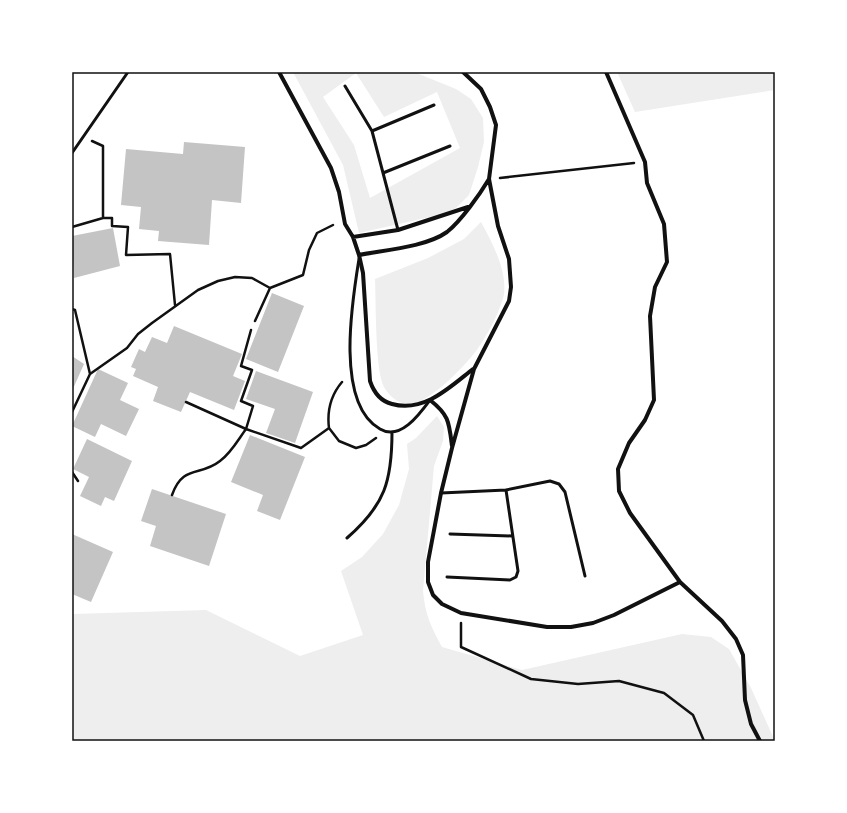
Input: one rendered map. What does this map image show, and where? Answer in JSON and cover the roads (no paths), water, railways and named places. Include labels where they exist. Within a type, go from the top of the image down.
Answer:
[{"type":"street","points":[[279,72],[331,168],[339,192],[345,224],[353,237],[359,256],[363,273],[370,381],[373,390],[379,398],[387,403],[403,407],[430,400],[474,369]]},
{"type":"street","points":[[463,72],[480,89],[490,107],[496,125],[489,179],[498,226],[509,259],[511,287],[509,300],[474,369],[452,448],[441,493],[428,562],[428,582],[433,595],[442,604],[462,613],[547,627],[571,627],[592,623],[614,615],[680,582]]},
{"type":"street","points":[[606,72],[646,162],[648,183],[664,224],[667,262],[655,287],[650,316],[654,400],[645,420],[629,443],[618,469],[619,491],[630,513],[680,582],[722,621],[736,639],[743,655],[745,700],[751,724],[760,741]]},
{"type":"street","points":[[359,256],[426,242],[448,232],[480,194],[489,179]]},
{"type":"street","points":[[353,237],[398,230],[468,207]]},
{"type":"street","points":[[430,400],[442,410],[448,419],[452,448]]},
{"type":"lane","points":[[72,153],[128,72]]},
{"type":"lane","points":[[345,86],[372,131],[398,230]]},
{"type":"lane","points":[[372,131],[434,105]]},
{"type":"lane","points":[[383,173],[450,146]]},
{"type":"lane","points":[[359,256],[350,318],[352,371],[358,405],[365,417],[374,426],[385,432],[392,432],[410,423],[430,400]]},
{"type":"lane","points":[[347,538],[364,523],[376,508],[386,484],[392,455],[392,432]]},
{"type":"lane","points":[[441,493],[506,490],[550,481],[559,484],[565,492],[585,576]]},
{"type":"lane","points":[[447,577],[510,580],[516,577],[518,571],[506,490]]},
{"type":"lane","points":[[450,534],[512,536]]}]
